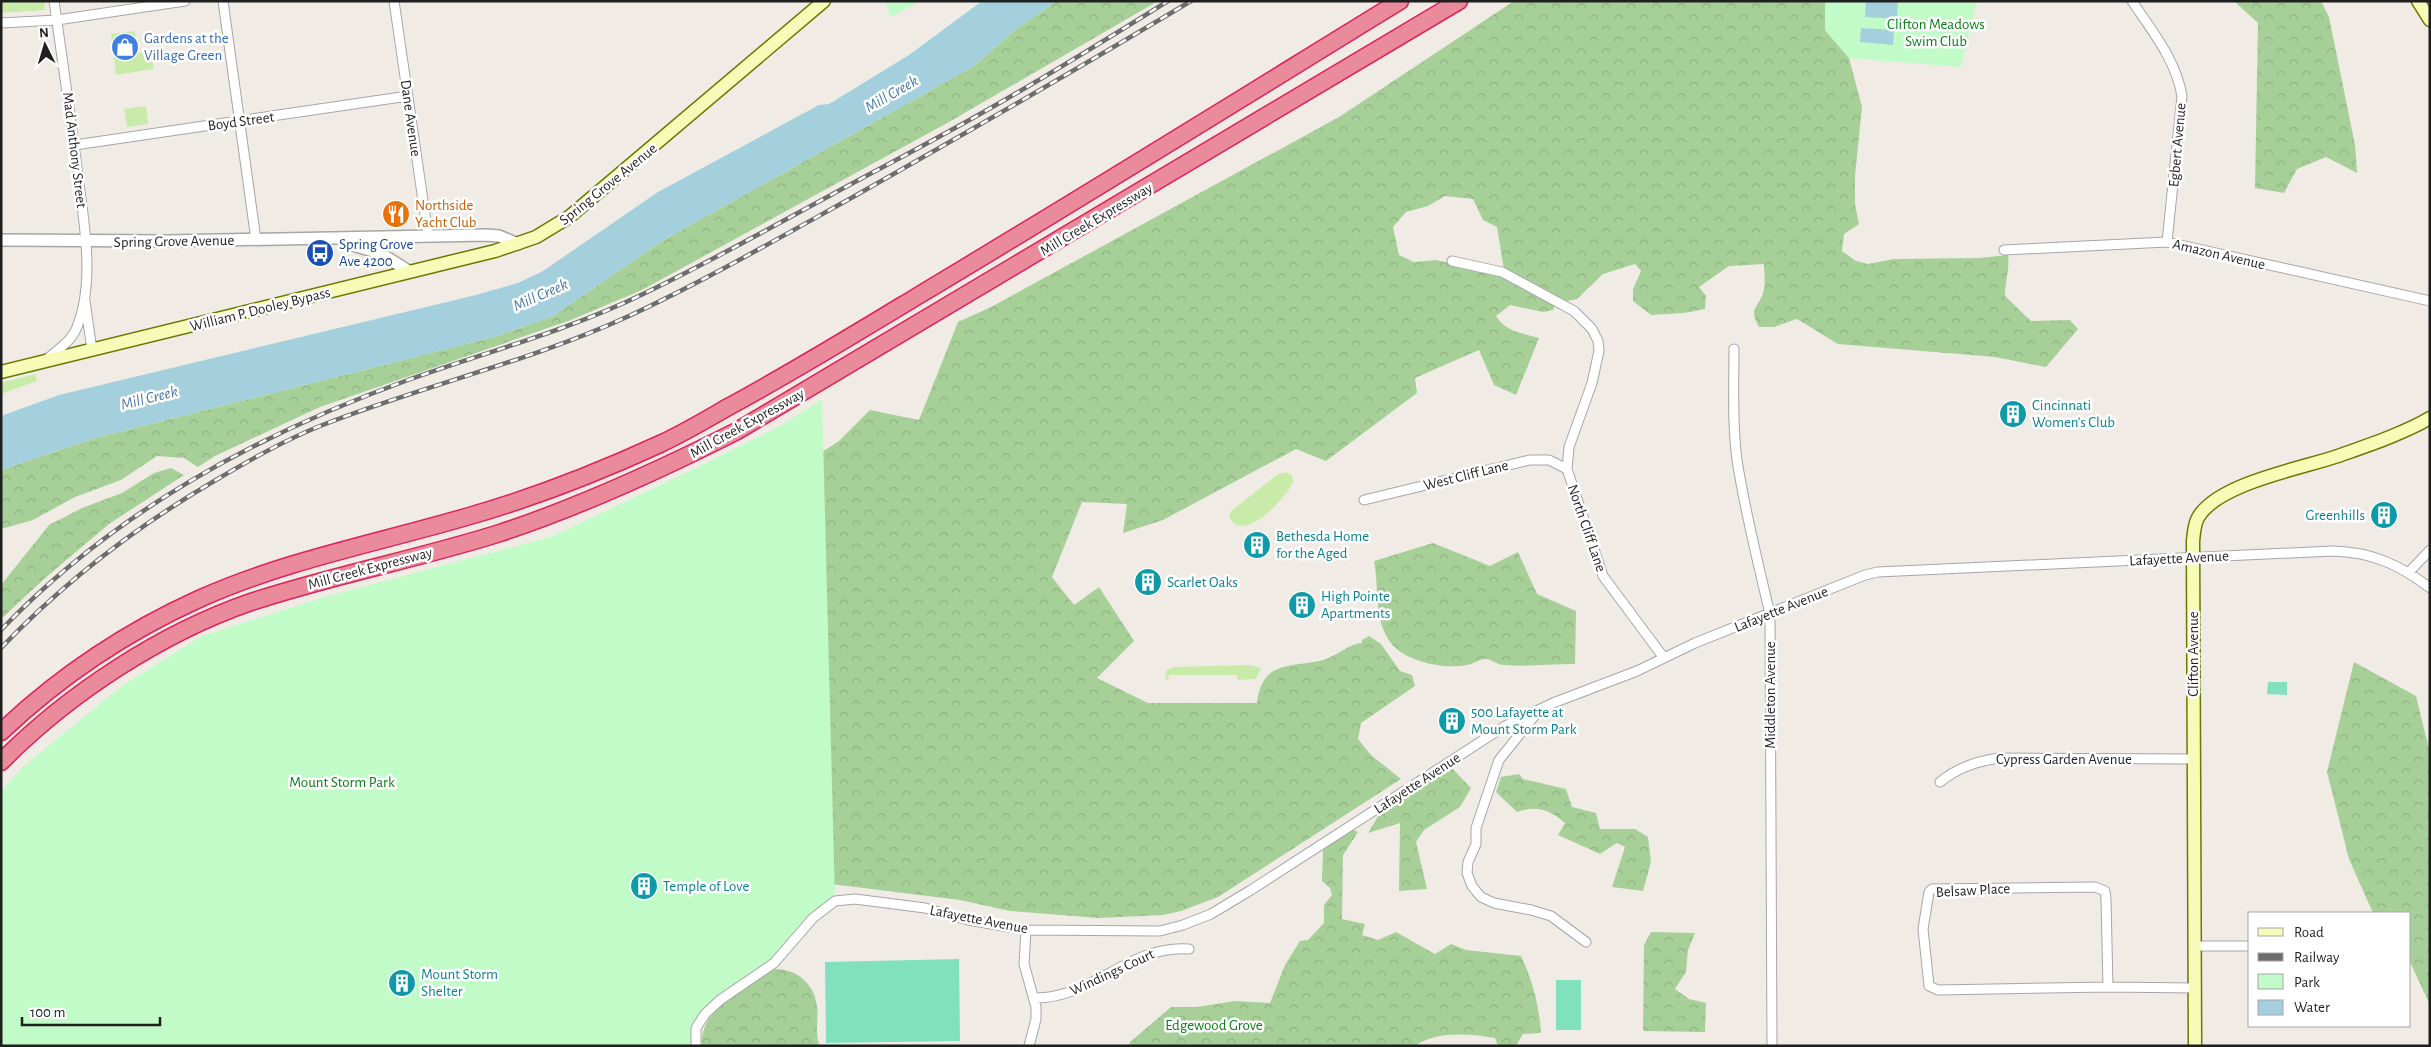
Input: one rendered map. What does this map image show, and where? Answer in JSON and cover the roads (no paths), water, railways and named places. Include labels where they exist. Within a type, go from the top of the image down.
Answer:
[{"type":"highway","name":"Mill Creek Expressway","points":[[1,732],[38,699],[98,654],[143,627],[202,598],[244,581],[471,516],[574,483],[665,442],[775,382],[1400,1]]},
{"type":"highway","name":"Mill Creek Expressway","points":[[1,762],[49,720],[100,681],[170,636],[210,618],[310,584],[499,533],[578,505],[652,473],[737,431],[1459,1]]},
{"type":"main road","name":"Spring Grove Avenue","points":[[518,244],[548,231],[569,217],[824,1]]},
{"type":"main road","points":[[2418,1],[2430,20]]},
{"type":"main road","name":"William P. Dooley Bypass","points":[[1,372],[518,244]]},
{"type":"main road","name":"Clifton Avenue","points":[[2195,1046],[2194,530],[2199,516],[2222,497],[2254,482],[2337,456],[2430,418]]},
{"type":"street","name":"Mad Anthony Street","points":[[54,1],[86,241],[85,300],[92,350]]},
{"type":"street","points":[[1,23],[57,20],[185,1]]},
{"type":"street","points":[[223,1],[256,240]]},
{"type":"street","name":"Dane Avenue","points":[[394,1],[428,235]]},
{"type":"street","name":"Egbert Avenue","points":[[2132,1],[2168,57],[2177,76],[2182,96],[2167,242]]},
{"type":"street","name":"Boyd Street","points":[[74,144],[240,122],[408,96]]},
{"type":"street","name":"Spring Grove Avenue","points":[[1,240],[256,240],[415,237],[428,235],[499,236],[518,244]]},
{"type":"street","name":"Spring Grove Avenue","points":[[346,238],[356,246],[380,253],[410,272]]},
{"type":"street","name":"Amazon Avenue","points":[[2004,250],[2167,242],[2430,302]]},
{"type":"street","name":"North Cliff Lane","points":[[1452,261],[1502,272],[1574,311],[1592,329],[1598,341],[1599,351],[1592,383],[1569,447],[1567,469],[1603,576],[1664,658]]},
{"type":"street","name":"Mad Anthony Street","points":[[44,362],[69,340],[77,329],[85,300]]},
{"type":"street","name":"Middleton Avenue","points":[[1734,348],[1734,433],[1737,459],[1754,550],[1770,614],[1772,1046]]},
{"type":"street","name":"West Cliff Lane","points":[[1364,500],[1530,460],[1549,460],[1567,469]]},
{"type":"street","points":[[2409,572],[2430,550]]},
{"type":"street","name":"Lafayette Avenue","points":[[696,1046],[696,1028],[705,1014],[720,1000],[774,963],[813,918],[835,901],[855,899],[925,908],[968,920],[1026,930],[1160,931],[1183,925],[1211,914],[1343,832],[1505,726],[1540,709],[1637,671],[1770,614],[1878,572],[2194,557],[2350,552],[2383,559],[2409,572],[2430,588]]},
{"type":"street","points":[[1540,709],[1499,760],[1476,828],[1476,844],[1468,862],[1467,873],[1472,886],[1481,897],[1494,903],[1551,916],[1586,942]]},
{"type":"street","name":"Cypress Garden Avenue","points":[[1940,782],[1962,767],[1983,760],[1999,758],[2193,759]]},
{"type":"street","name":"Belsaw Place","points":[[2108,987],[2105,891],[2101,889],[1932,889],[1929,892],[1923,929],[1928,982],[1932,988],[2195,988]]},
{"type":"street","points":[[1026,930],[1024,964],[1034,998],[1036,1018],[1028,1046]]},
{"type":"street","points":[[2194,946],[2248,946]]},
{"type":"street","name":"Windings Court","points":[[1034,998],[1050,998],[1076,990],[1154,951],[1176,948],[1189,949]]},
{"type":"water","name":"Mill Creek","points":[[982,1],[1057,1],[1016,29],[974,66],[662,241],[553,316],[494,337],[95,438],[1,470],[1,416],[59,395],[472,296],[518,283],[543,271],[658,192],[819,105],[829,104],[909,55]]},
{"type":"water","points":[[1866,1],[1898,2],[1897,19],[1865,17]]},
{"type":"water","points":[[1861,28],[1894,30],[1893,45],[1860,42]]},
{"type":"railway","points":[[1,630],[45,588],[91,549],[139,514],[190,481],[242,452],[352,402],[408,380],[584,320],[665,283],[964,123],[1168,1]]},
{"type":"railway","points":[[1,648],[50,600],[130,536],[187,498],[267,451],[320,426],[358,412],[553,347],[658,302],[853,197],[1191,1]]},
{"type":"place","name":"Gardens at the Village Green","points":[[125,47]]},
{"type":"place","name":"Northside Yacht Club","points":[[396,214]]},
{"type":"place","name":"Spring Grove Ave 4200","points":[[320,253]]},
{"type":"place","name":"Cincinnati Women’s Club","points":[[2013,414]]},
{"type":"place","name":"Greenhills","points":[[2384,515]]},
{"type":"place","name":"Bethesda Home for the Aged","points":[[1257,545]]},
{"type":"place","name":"Scarlet Oaks","points":[[1148,582]]},
{"type":"place","name":"High Pointe Apartments","points":[[1302,605]]},
{"type":"place","name":"500 Lafayette at Mount Storm Park","points":[[1452,721]]},
{"type":"place","name":"Temple of Love","points":[[644,886]]},
{"type":"place","name":"Mount Storm Shelter","points":[[402,983]]},
{"type":"park label","name":"Clifton Meadows Swim Club","points":[[1936,32]]},
{"type":"park label","name":"Mount Storm Park","points":[[342,782]]},
{"type":"park label","name":"Edgewood Grove","points":[[1214,1025]]}]
